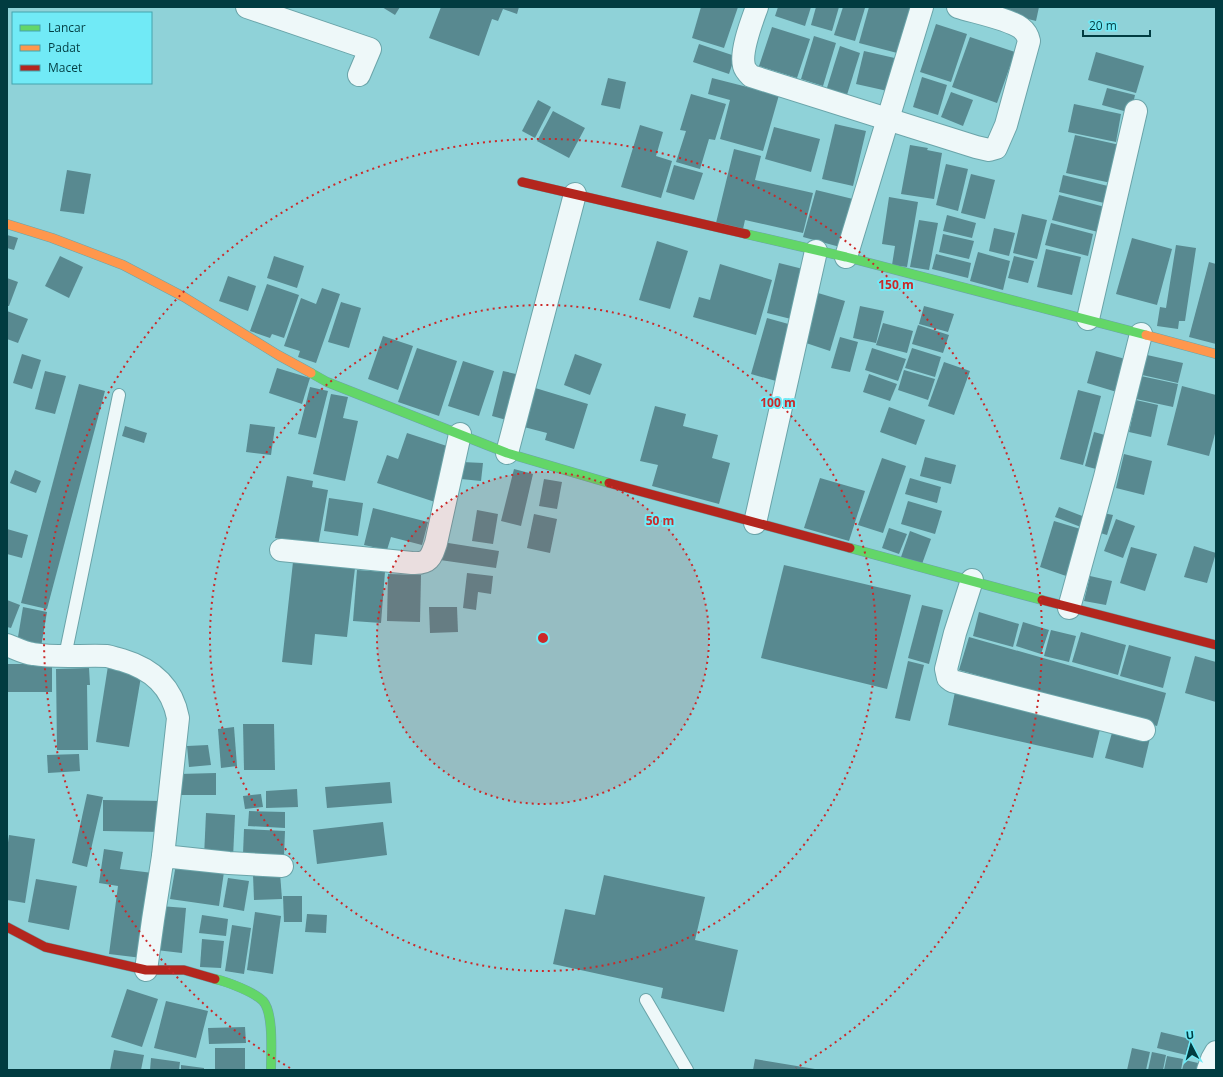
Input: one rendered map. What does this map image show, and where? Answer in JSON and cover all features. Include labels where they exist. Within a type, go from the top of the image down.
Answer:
[{"type":"street","points":[[757,7],[746,39],[743,62],[747,72],[751,76],[888,120],[990,150],[996,148],[1006,125],[1024,62],[1029,41],[1028,36],[1020,27],[958,7]]},
{"type":"street","points":[[846,257],[922,7]]},
{"type":"street","points":[[252,8],[370,49],[360,75]]},
{"type":"street","points":[[1088,318],[1136,111]]},
{"type":"street","points":[[522,182],[846,257],[1088,318],[1216,354]]},
{"type":"street","points":[[507,454],[575,194]]},
{"type":"street","points":[[7,224],[52,238],[123,265],[184,297],[278,355],[327,382],[507,454],[755,523],[972,580],[1069,608],[1216,645]]},
{"type":"street","points":[[755,523],[816,251]]},
{"type":"street","points":[[1069,608],[1105,477],[1141,334]]},
{"type":"street","points":[[281,550],[422,564],[429,560],[433,554],[436,543],[460,434]]},
{"type":"street","points":[[972,580],[955,633],[946,668],[948,678],[952,681],[1144,730]]},
{"type":"street","points":[[7,645],[32,654],[108,656],[134,664],[154,675],[165,686],[176,710],[178,718],[163,856],[146,970]]},
{"type":"street","points":[[163,856],[221,863],[282,866]]},
{"type":"street","points":[[7,927],[45,947],[146,970],[184,970],[224,982],[247,991],[263,1001],[271,1027],[272,1070]]},
{"type":"street","points":[[1208,1070],[1216,1052]]},
{"type":"lane","points":[[65,656],[119,395]]},
{"type":"lane","points":[[646,1000],[687,1070]]},
{"type":"building","points":[[382,7],[400,7],[395,15]]},
{"type":"building","points":[[441,7],[519,7],[517,14],[503,9],[498,21],[492,19],[479,56],[429,38]]},
{"type":"building","points":[[701,7],[738,7],[724,48],[692,38]]},
{"type":"building","points":[[778,7],[811,7],[805,26],[775,16]]},
{"type":"building","points":[[816,7],[839,7],[832,31],[811,25]]},
{"type":"building","points":[[843,7],[865,8],[855,41],[834,35]]},
{"type":"building","points":[[869,7],[912,7],[901,54],[859,43]]},
{"type":"building","points":[[990,7],[1039,7],[1036,21],[989,9]]},
{"type":"building","points":[[936,24],[967,34],[951,82],[920,72]]},
{"type":"building","points":[[772,27],[810,39],[797,78],[759,66]]},
{"type":"building","points":[[814,36],[836,43],[823,86],[801,79]]},
{"type":"building","points":[[970,37],[1015,52],[997,103],[952,87]]},
{"type":"building","points":[[699,44],[735,56],[729,74],[693,62]]},
{"type":"building","points":[[840,46],[860,53],[846,98],[826,91]]},
{"type":"building","points":[[864,51],[899,59],[892,92],[856,84]]},
{"type":"building","points":[[1096,52],[1144,66],[1136,93],[1088,80]]},
{"type":"building","points":[[922,77],[947,85],[938,115],[913,107]]},
{"type":"building","points":[[608,78],[626,82],[620,109],[601,105]]},
{"type":"building","points":[[712,78],[779,95],[763,151],[720,139],[730,100],[708,94]]},
{"type":"building","points":[[1107,88],[1135,95],[1131,113],[1102,105]]},
{"type":"building","points":[[951,92],[973,100],[963,126],[941,117]]},
{"type":"building","points":[[691,94],[726,104],[715,140],[709,139],[700,169],[676,162],[686,131],[680,130]]},
{"type":"building","points":[[538,100],[551,107],[535,138],[522,131]]},
{"type":"building","points":[[1074,104],[1121,114],[1116,142],[1068,132]]},
{"type":"building","points":[[553,111],[585,128],[569,158],[537,141]]},
{"type":"building","points":[[835,124],[866,131],[853,186],[822,179]]},
{"type":"building","points":[[640,125],[663,132],[656,156],[672,161],[661,198],[621,187]]},
{"type":"building","points":[[774,127],[820,139],[811,172],[765,159]]},
{"type":"building","points":[[1075,135],[1120,145],[1111,183],[1066,173]]},
{"type":"building","points":[[910,145],[928,148],[927,150],[942,153],[934,199],[901,194]]},
{"type":"building","points":[[734,149],[761,156],[755,180],[813,193],[803,233],[745,220],[743,229],[716,223]]},
{"type":"building","points":[[946,164],[968,169],[958,211],[936,205]]},
{"type":"building","points":[[674,165],[703,173],[694,200],[666,192]]},
{"type":"building","points":[[67,170],[91,174],[84,214],[60,211]]},
{"type":"building","points":[[971,174],[995,180],[985,219],[961,213]]},
{"type":"building","points":[[1063,175],[1112,187],[1108,204],[1059,192]]},
{"type":"building","points":[[816,190],[853,199],[840,247],[803,237]]},
{"type":"building","points":[[1059,195],[1105,207],[1098,232],[1052,220]]},
{"type":"building","points":[[889,197],[918,202],[907,267],[892,265],[895,246],[882,244]]},
{"type":"building","points":[[1022,214],[1047,220],[1037,259],[1013,253]]},
{"type":"building","points":[[947,215],[976,223],[972,238],[943,231]]},
{"type":"building","points":[[919,220],[938,223],[929,270],[910,267]]},
{"type":"building","points":[[1051,223],[1093,234],[1088,256],[1045,245]]},
{"type":"building","points":[[994,228],[1015,233],[1009,256],[989,251]]},
{"type":"building","points":[[943,234],[974,241],[969,259],[939,252]]},
{"type":"building","points":[[7,235],[18,238],[14,250],[7,248]]},
{"type":"building","points":[[1132,238],[1172,249],[1157,305],[1116,294]]},
{"type":"building","points":[[657,241],[688,251],[670,309],[639,300]]},
{"type":"building","points":[[1176,245],[1196,248],[1185,321],[1179,321],[1178,329],[1157,326],[1160,307],[1166,308]]},
{"type":"building","points":[[1046,249],[1081,257],[1072,295],[1037,287]]},
{"type":"building","points":[[978,252],[1010,261],[1003,290],[970,281]]},
{"type":"building","points":[[936,254],[971,263],[968,278],[932,269]]},
{"type":"building","points":[[60,256],[83,267],[69,298],[45,286]]},
{"type":"building","points":[[274,256],[304,266],[297,288],[267,278]]},
{"type":"building","points":[[1014,256],[1034,261],[1028,283],[1008,278]]},
{"type":"building","points":[[1209,262],[1216,264],[1216,344],[1189,337]]},
{"type":"building","points":[[779,263],[803,269],[791,319],[767,313]]},
{"type":"building","points":[[720,264],[772,280],[756,335],[693,317],[699,297],[710,300]]},
{"type":"building","points":[[228,276],[256,286],[248,311],[219,301]]},
{"type":"building","points":[[7,278],[18,282],[9,306],[7,306]]},
{"type":"building","points":[[267,284],[299,295],[284,338],[272,334],[270,338],[250,331]]},
{"type":"building","points":[[322,288],[340,294],[316,363],[298,357],[300,351],[284,346],[301,298],[316,304]]},
{"type":"building","points":[[818,293],[845,301],[830,351],[803,342]]},
{"type":"building","points":[[341,302],[361,308],[349,348],[328,342]]},
{"type":"building","points":[[860,306],[884,311],[876,343],[853,338]]},
{"type":"building","points":[[924,306],[954,314],[948,332],[919,324]]},
{"type":"building","points":[[7,311],[28,319],[18,343],[7,339]]},
{"type":"building","points":[[767,318],[792,325],[776,381],[751,374]]},
{"type":"building","points":[[883,323],[913,331],[907,353],[876,345]]},
{"type":"building","points":[[918,325],[949,335],[943,353],[912,344]]},
{"type":"building","points":[[383,336],[413,346],[398,390],[368,379]]},
{"type":"building","points":[[840,337],[858,342],[850,372],[831,368]]},
{"type":"building","points":[[417,348],[457,361],[439,416],[398,402]]},
{"type":"building","points":[[872,348],[906,359],[898,381],[865,370]]},
{"type":"building","points":[[912,348],[941,357],[935,377],[905,368]]},
{"type":"building","points":[[1096,351],[1129,360],[1120,393],[1087,383]]},
{"type":"building","points":[[22,354],[41,360],[32,389],[13,383]]},
{"type":"building","points":[[575,354],[602,364],[590,395],[564,385]]},
{"type":"building","points":[[1147,355],[1183,363],[1178,383],[1142,375]]},
{"type":"building","points":[[463,361],[494,371],[479,416],[448,406]]},
{"type":"building","points":[[944,362],[970,371],[954,415],[928,406]]},
{"type":"building","points":[[277,368],[310,378],[302,404],[269,393]]},
{"type":"building","points":[[904,370],[935,379],[928,400],[898,390]]},
{"type":"building","points":[[45,371],[66,376],[55,414],[35,409]]},
{"type":"building","points":[[503,371],[525,376],[514,422],[492,416]]},
{"type":"building","points":[[869,374],[897,384],[890,401],[863,392]]},
{"type":"building","points":[[1141,376],[1178,384],[1173,407],[1136,399]]},
{"type":"building","points":[[79,384],[105,391],[47,609],[21,603]]},
{"type":"building","points":[[1182,386],[1216,395],[1216,430],[1209,456],[1167,445]]},
{"type":"building","points":[[310,387],[328,391],[316,438],[298,434]]},
{"type":"building","points":[[532,387],[588,404],[574,449],[545,440],[547,433],[520,426]]},
{"type":"building","points":[[1078,390],[1101,396],[1083,465],[1060,459]]},
{"type":"building","points":[[331,394],[348,397],[343,418],[358,421],[345,481],[313,474]]},
{"type":"building","points":[[1136,400],[1158,405],[1151,437],[1129,432]]},
{"type":"building","points":[[655,406],[686,414],[683,426],[718,435],[712,458],[730,463],[719,504],[652,486],[658,465],[640,461]]},
{"type":"building","points":[[889,407],[925,420],[916,445],[880,432]]},
{"type":"building","points":[[250,424],[275,427],[271,455],[246,452]]},
{"type":"building","points":[[125,426],[147,433],[144,443],[122,436]]},
{"type":"building","points":[[1094,432],[1112,437],[1103,471],[1085,466]]},
{"type":"building","points":[[407,433],[453,448],[435,502],[377,483],[387,455],[398,459]]},
{"type":"building","points":[[1124,454],[1152,461],[1144,495],[1116,488]]},
{"type":"building","points":[[925,457],[956,465],[951,484],[920,476]]},
{"type":"building","points":[[882,458],[906,466],[883,533],[858,525]]},
{"type":"building","points":[[462,462],[483,463],[481,481],[461,479]]},
{"type":"building","points":[[514,469],[533,474],[521,526],[501,521]]},
{"type":"building","points":[[15,470],[41,481],[36,493],[10,483]]},
{"type":"building","points":[[287,476],[313,481],[312,487],[328,490],[318,546],[275,538]]},
{"type":"building","points":[[820,478],[865,491],[849,541],[804,528]]},
{"type":"building","points":[[910,478],[941,487],[937,503],[905,494]]},
{"type":"building","points":[[544,479],[562,482],[557,509],[539,506]]},
{"type":"building","points":[[329,498],[363,503],[358,536],[324,531]]},
{"type":"building","points":[[908,501],[942,511],[935,534],[901,524]]},
{"type":"building","points":[[1059,507],[1090,519],[1086,529],[1055,517]]},
{"type":"building","points":[[373,508],[428,522],[422,545],[391,537],[387,550],[364,545]]},
{"type":"building","points":[[477,510],[498,514],[493,544],[472,541]]},
{"type":"building","points":[[1103,513],[1113,515],[1107,535],[1097,532]]},
{"type":"building","points":[[534,514],[557,519],[550,553],[527,548]]},
{"type":"building","points":[[1116,519],[1135,526],[1123,558],[1104,551]]},
{"type":"building","points":[[1054,521],[1087,531],[1072,578],[1040,567]]},
{"type":"building","points":[[889,528],[907,534],[899,554],[882,548]]},
{"type":"building","points":[[7,529],[28,535],[22,558],[7,554]]},
{"type":"building","points":[[910,531],[931,539],[922,564],[901,557]]},
{"type":"building","points":[[442,542],[499,551],[496,568],[440,560]]},
{"type":"building","points":[[1194,546],[1216,553],[1207,583],[1184,577]]},
{"type":"building","points":[[1131,547],[1157,554],[1145,591],[1120,583]]},
{"type":"building","points":[[293,562],[355,568],[347,637],[315,634],[312,665],[282,662]]},
{"type":"building","points":[[784,565],[911,595],[887,689],[761,658]]},
{"type":"building","points":[[357,570],[385,572],[381,623],[353,621]]},
{"type":"building","points":[[467,573],[493,576],[491,594],[478,592],[476,610],[463,608]]},
{"type":"building","points":[[388,574],[421,575],[420,622],[387,621]]},
{"type":"building","points":[[1090,576],[1112,581],[1106,605],[1084,601]]},
{"type":"building","points":[[7,600],[20,605],[11,628],[7,627]]},
{"type":"building","points":[[922,605],[943,610],[929,664],[908,658]]},
{"type":"building","points":[[23,607],[47,612],[41,647],[17,643]]},
{"type":"building","points":[[429,607],[457,607],[458,632],[430,633]]},
{"type":"building","points":[[979,612],[1019,624],[1013,647],[973,636]]},
{"type":"building","points":[[1023,622],[1049,630],[1041,654],[1016,646]]},
{"type":"building","points":[[1051,630],[1076,636],[1069,662],[1044,656]]},
{"type":"building","points":[[1081,632],[1126,645],[1118,675],[1072,662]]},
{"type":"building","points":[[969,637],[1166,693],[1157,726],[959,670]]},
{"type":"building","points":[[1129,645],[1171,657],[1163,688],[1120,676]]},
{"type":"building","points":[[1195,656],[1216,662],[1216,702],[1185,693]]},
{"type":"building","points":[[908,661],[924,665],[910,721],[895,718]]},
{"type":"building","points":[[8,664],[52,664],[52,692],[8,692]]},
{"type":"building","points":[[108,666],[142,671],[129,747],[96,742]]},
{"type":"building","points":[[89,668],[90,685],[87,685],[88,750],[57,750],[56,669]]},
{"type":"building","points":[[955,692],[1101,725],[1093,758],[948,725]]},
{"type":"building","points":[[243,724],[274,724],[275,770],[244,770]]},
{"type":"building","points":[[234,727],[237,766],[221,768],[218,729]]},
{"type":"building","points":[[1113,729],[1150,738],[1143,768],[1105,758]]},
{"type":"building","points":[[208,745],[211,765],[189,767],[187,746]]},
{"type":"building","points":[[79,754],[80,771],[48,773],[47,755]]},
{"type":"building","points":[[216,773],[216,795],[179,795],[179,774]]},
{"type":"building","points":[[390,782],[392,803],[327,808],[325,787]]},
{"type":"building","points":[[297,789],[298,807],[266,808],[266,791]]},
{"type":"building","points":[[87,794],[103,797],[87,867],[72,863]]},
{"type":"building","points":[[261,794],[263,807],[245,809],[243,796]]},
{"type":"building","points":[[103,800],[163,801],[163,832],[103,831]]},
{"type":"building","points":[[249,811],[285,812],[285,828],[248,826]]},
{"type":"building","points":[[206,813],[235,815],[233,858],[204,857]]},
{"type":"building","points":[[383,822],[387,855],[317,864],[313,830]]},
{"type":"building","points":[[244,829],[285,831],[284,856],[243,854]]},
{"type":"building","points":[[9,835],[35,839],[25,903],[7,900],[7,850]]},
{"type":"building","points":[[104,849],[123,852],[120,869],[153,873],[142,958],[109,954],[118,886],[99,883]]},
{"type":"building","points":[[176,864],[224,872],[219,906],[170,899]]},
{"type":"building","points":[[280,873],[282,899],[254,900],[253,875]]},
{"type":"building","points":[[604,875],[705,897],[695,940],[738,950],[724,1012],[661,998],[663,988],[553,964],[565,909],[595,915]]},
{"type":"building","points":[[228,878],[249,881],[244,911],[223,907]]},
{"type":"building","points":[[36,879],[77,886],[69,930],[28,922]]},
{"type":"building","points":[[283,896],[302,896],[302,922],[284,922]]},
{"type":"building","points":[[160,906],[186,908],[182,953],[156,950]]},
{"type":"building","points":[[255,912],[281,916],[273,974],[247,970]]},
{"type":"building","points":[[307,914],[327,915],[326,933],[305,932]]},
{"type":"building","points":[[202,915],[228,919],[226,936],[199,933]]},
{"type":"building","points":[[232,925],[251,928],[244,974],[225,971]]},
{"type":"building","points":[[202,939],[224,941],[221,968],[200,967]]},
{"type":"building","points":[[127,989],[158,999],[142,1047],[111,1037]]},
{"type":"building","points":[[166,1001],[208,1011],[196,1058],[154,1048]]},
{"type":"building","points":[[245,1027],[246,1043],[209,1044],[208,1028]]},
{"type":"building","points":[[1161,1032],[1190,1039],[1186,1055],[1157,1048]]},
{"type":"building","points":[[215,1048],[245,1048],[245,1070],[215,1070]]},
{"type":"building","points":[[1132,1048],[1150,1052],[1146,1070],[1127,1070]]},
{"type":"building","points":[[114,1050],[144,1055],[141,1070],[110,1070]]},
{"type":"building","points":[[1152,1052],[1166,1055],[1163,1070],[1148,1070]]},
{"type":"building","points":[[1167,1056],[1183,1059],[1181,1070],[1164,1070]]},
{"type":"building","points":[[151,1058],[180,1062],[179,1070],[150,1070]]},
{"type":"building","points":[[755,1059],[815,1069],[815,1070],[753,1070]]},
{"type":"building","points":[[1185,1060],[1198,1063],[1197,1070],[1182,1070]]},
{"type":"building","points":[[181,1065],[204,1068],[204,1070],[181,1070]]},
{"type":"traffic: fast","points":[[746,234],[846,257],[1146,335]]},
{"type":"traffic: fast","points":[[311,373],[327,382],[507,453],[609,483]]},
{"type":"traffic: fast","points":[[850,548],[1042,600]]},
{"type":"traffic: fast","points":[[215,979],[227,982],[254,994],[263,1001],[267,1007],[270,1024],[271,1070]]},
{"type":"traffic: slow","points":[[7,224],[52,238],[123,265],[184,297],[278,355],[311,373]]},
{"type":"traffic: slow","points":[[1146,335],[1216,354]]},
{"type":"traffic: jam","points":[[522,182],[746,234]]},
{"type":"traffic: jam","points":[[609,483],[850,548]]},
{"type":"traffic: jam","points":[[1042,600],[1216,645]]},
{"type":"traffic: jam","points":[[7,927],[45,947],[146,970],[184,970],[215,979]]}]
